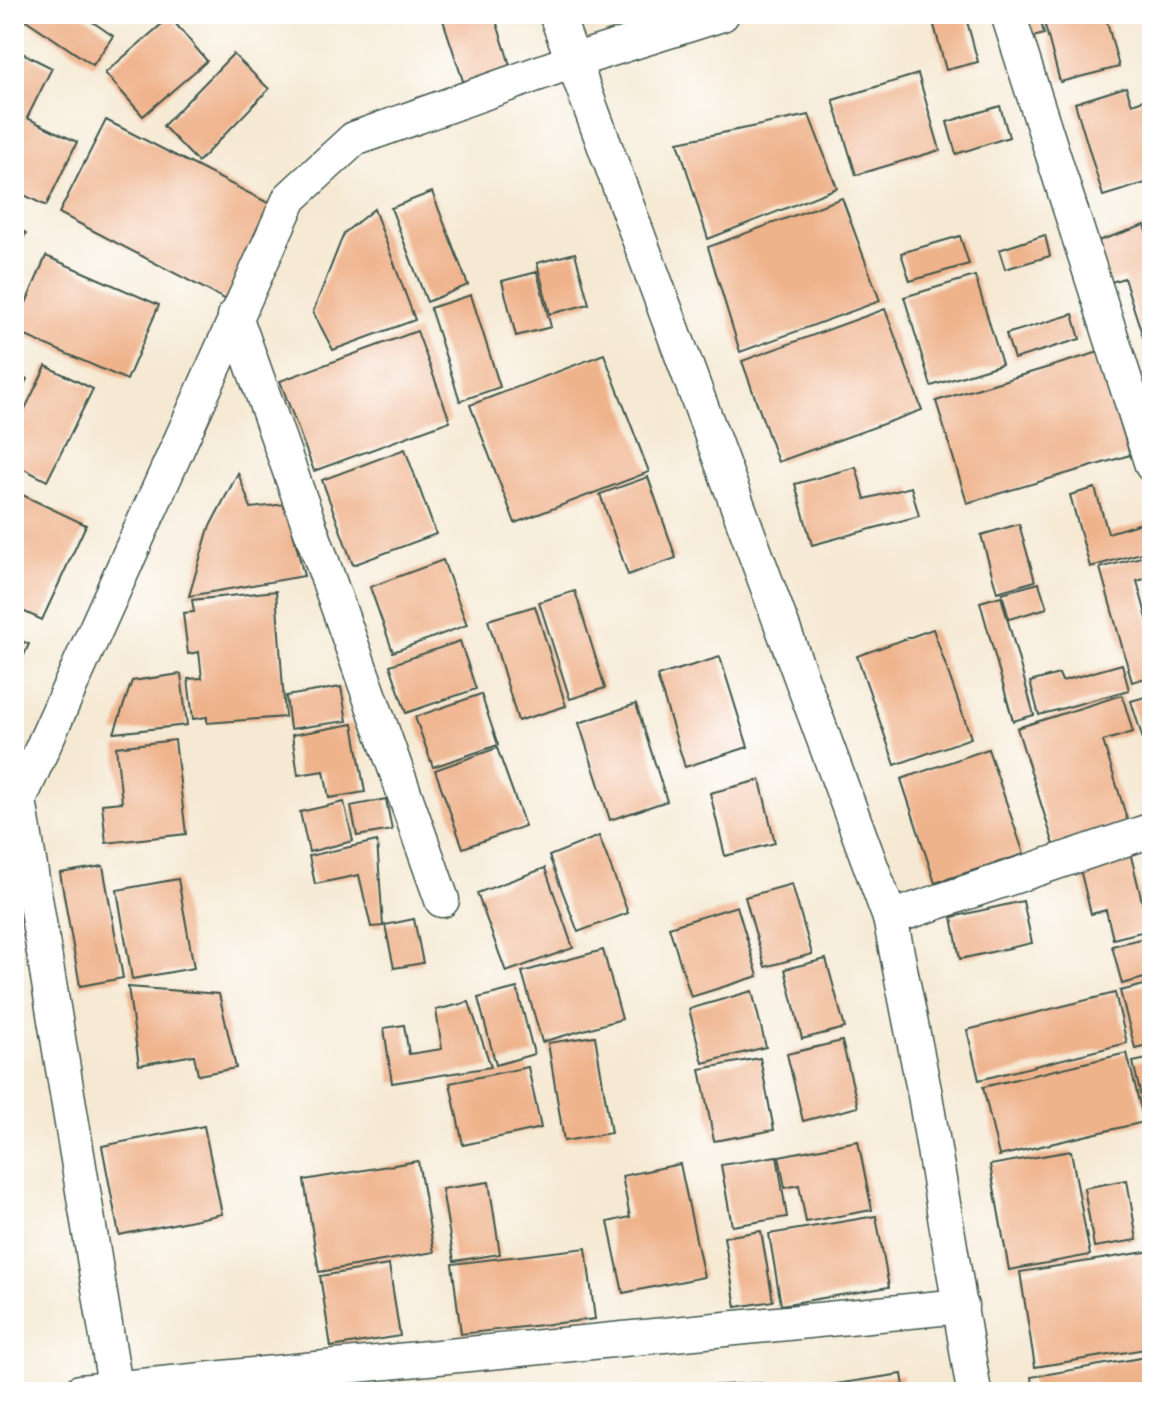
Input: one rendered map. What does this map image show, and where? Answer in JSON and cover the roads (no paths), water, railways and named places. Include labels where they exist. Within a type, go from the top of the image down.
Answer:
[{"type":"street","points":[[556,14],[890,918],[974,1392]]},
{"type":"street","points":[[115,1386],[19,800],[290,198],[354,139],[573,61],[722,14]]},
{"type":"street","points":[[1008,14],[1152,465]]},
{"type":"street","points":[[235,316],[442,900]]},
{"type":"street","points":[[890,918],[1152,830]]},
{"type":"street","points":[[80,1392],[115,1386],[961,1306]]}]
